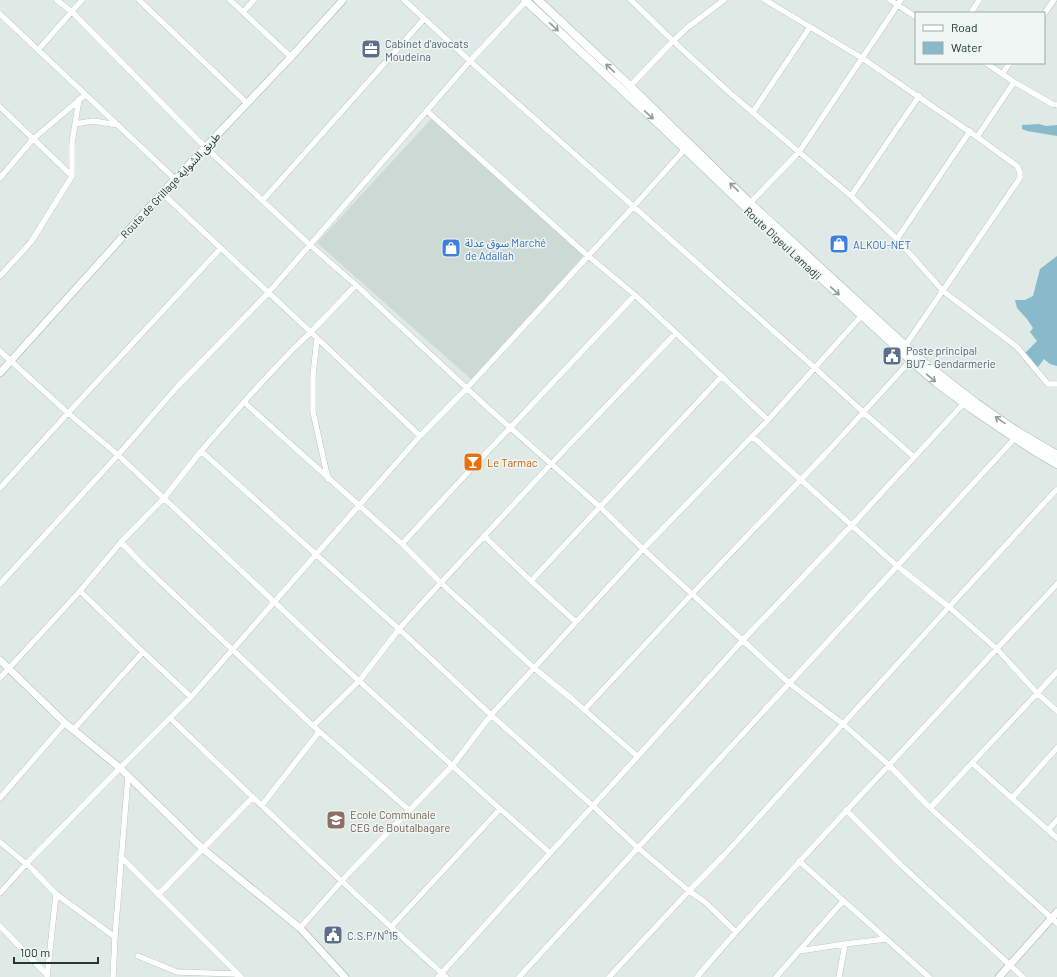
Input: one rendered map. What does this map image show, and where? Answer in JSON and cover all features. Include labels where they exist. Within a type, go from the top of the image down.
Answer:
[{"type":"main road","points":[[538,0],[630,86],[864,313],[937,374],[976,403],[1015,430],[1057,455]]},
{"type":"main road","name":"Route Digeul Lamadji","points":[[526,1],[685,149],[735,198],[864,313],[910,361],[937,384],[964,403],[1015,438],[1057,464]]},
{"type":"street","points":[[57,0],[72,12],[205,147],[310,245],[356,285],[510,428],[600,507],[643,549],[789,683],[843,724],[889,765],[930,808],[1057,923]]},
{"type":"street","points":[[38,50],[82,0]]},
{"type":"street","points":[[139,0],[247,103]]},
{"type":"street","points":[[230,0],[291,57]]},
{"type":"street","points":[[243,12],[254,0]]},
{"type":"street","name":"Route de Grillage طريق الشواية","points":[[0,372],[11,362],[162,193],[343,0]]},
{"type":"street","points":[[404,0],[470,61],[634,206],[914,458]]},
{"type":"street","points":[[631,0],[673,41],[851,196],[897,239],[943,291],[1017,347],[1048,384],[1057,384]]},
{"type":"street","points":[[630,86],[688,26],[724,0]]},
{"type":"street","points":[[765,0],[862,58],[919,96],[1017,166],[1020,172],[1020,178],[905,346]]},
{"type":"street","points":[[890,0],[899,2],[915,16]]},
{"type":"street","points":[[972,12],[979,0]]},
{"type":"street","points":[[1045,13],[1054,0]]},
{"type":"street","points":[[0,584],[118,455],[177,387],[269,292],[470,61],[526,1]]},
{"type":"street","points":[[750,203],[799,152],[899,2]]},
{"type":"street","points":[[0,14],[175,179]]},
{"type":"street","points":[[263,200],[424,19]]},
{"type":"street","points":[[753,112],[810,27]]},
{"type":"street","points":[[987,64],[1014,82],[1052,104],[1057,105]]},
{"type":"street","points":[[1002,74],[1009,64]]},
{"type":"street","points":[[978,137],[1014,82]]},
{"type":"street","points":[[0,178],[32,139],[85,94]]},
{"type":"street","points":[[851,196],[919,96]]},
{"type":"street","points":[[0,276],[31,242],[72,176],[72,143],[79,99]]},
{"type":"street","points":[[0,108],[72,176]]},
{"type":"street","points":[[427,112],[588,256],[635,295],[768,420]]},
{"type":"street","points":[[76,124],[93,121],[118,125]]},
{"type":"street","points":[[897,239],[970,132]]},
{"type":"street","points":[[0,893],[26,864],[191,697],[420,436],[467,388],[685,149]]},
{"type":"street","points":[[162,193],[269,292],[420,436]]},
{"type":"street","points":[[0,488],[221,248]]},
{"type":"street","points":[[0,678],[80,591],[120,542],[164,498],[201,451],[293,349],[356,285]]},
{"type":"street","points":[[402,544],[635,295]]},
{"type":"street","points":[[300,928],[342,881],[453,765],[491,715],[576,622],[643,549],[768,420],[864,313]]},
{"type":"street","points":[[313,726],[360,680],[399,629],[551,464],[676,333]]},
{"type":"street","points":[[317,338],[313,374],[313,412],[328,479]]},
{"type":"street","points":[[0,351],[68,413],[118,455],[500,809],[550,852]]},
{"type":"street","points":[[584,710],[800,479],[830,449],[910,361]]},
{"type":"street","points":[[531,580],[722,376]]},
{"type":"street","points":[[245,403],[402,544],[441,583],[534,668],[637,756]]},
{"type":"street","points":[[170,718],[442,976],[550,852],[637,756],[743,640],[852,526],[964,403]]},
{"type":"street","points":[[752,436],[897,566],[949,607],[997,649],[1037,693],[1057,711]]},
{"type":"street","points":[[519,977],[1015,438]]},
{"type":"street","points":[[201,451],[399,629],[491,715],[637,847],[689,891],[705,902],[735,931]]},
{"type":"street","points":[[609,977],[726,853],[1057,490]]},
{"type":"street","points":[[484,536],[576,622]]},
{"type":"street","points":[[120,542],[319,732],[409,810]]},
{"type":"street","points":[[697,977],[735,931],[799,861],[1057,584]]},
{"type":"street","points":[[80,591],[142,652],[191,697]]},
{"type":"street","points":[[73,730],[142,652]]},
{"type":"street","points":[[0,660],[65,723],[120,768],[203,849],[300,928],[345,977]]},
{"type":"street","points":[[930,808],[1057,672]]},
{"type":"street","points":[[0,798],[65,723]]},
{"type":"street","points":[[262,805],[319,732]]},
{"type":"street","points":[[1012,798],[1057,748]]},
{"type":"street","points":[[972,762],[1057,838]]},
{"type":"street","points":[[112,977],[128,776]]},
{"type":"street","points":[[158,895],[253,797]]},
{"type":"street","points":[[391,927],[500,809]]},
{"type":"street","points":[[846,810],[901,865],[1023,977]]},
{"type":"street","points":[[1048,830],[1057,820]]},
{"type":"street","points":[[0,842],[26,864],[56,894],[115,937]]},
{"type":"street","points":[[121,857],[238,976]]},
{"type":"street","points":[[799,861],[929,977]]},
{"type":"street","points":[[47,976],[56,894]]},
{"type":"street","points":[[776,977],[843,901]]},
{"type":"street","points":[[999,977],[1057,912]]},
{"type":"street","points":[[0,926],[47,976]]},
{"type":"street","points":[[799,951],[886,939]]},
{"type":"street","points":[[839,977],[845,944]]},
{"type":"street","points":[[138,956],[177,975],[238,976]]},
{"type":"shaded area","name":"سوق عدلة Marché de Adallah","points":[[434,116],[585,254],[472,380],[317,243]]},
{"type":"water","points":[[1039,124],[1046,126],[1057,125],[1057,136],[1022,129],[1022,125]]},
{"type":"water","points":[[1057,256],[1057,366],[1050,364],[1044,359],[1038,367],[1034,365],[1032,360],[1025,353],[1037,341],[1030,332],[1033,328],[1017,308],[1015,300],[1025,300],[1033,296],[1040,269]]},
{"type":"place","name":"Cabinet d'avocats Moudeina","points":[[371,49]]},
{"type":"place","name":"ALKOU-NET","points":[[839,244]]},
{"type":"place","name":"سوق عدلة Marché de Adallah","points":[[451,248]]},
{"type":"place","name":"Poste principal BU7 - Gendarmerie","points":[[892,356]]},
{"type":"place","name":"Le Tarmac","points":[[473,462]]},
{"type":"place","name":"Ecole Communale CEG de Boutalbagare","points":[[336,820]]},
{"type":"place","name":"C.S.P/N°15","points":[[333,935]]}]
